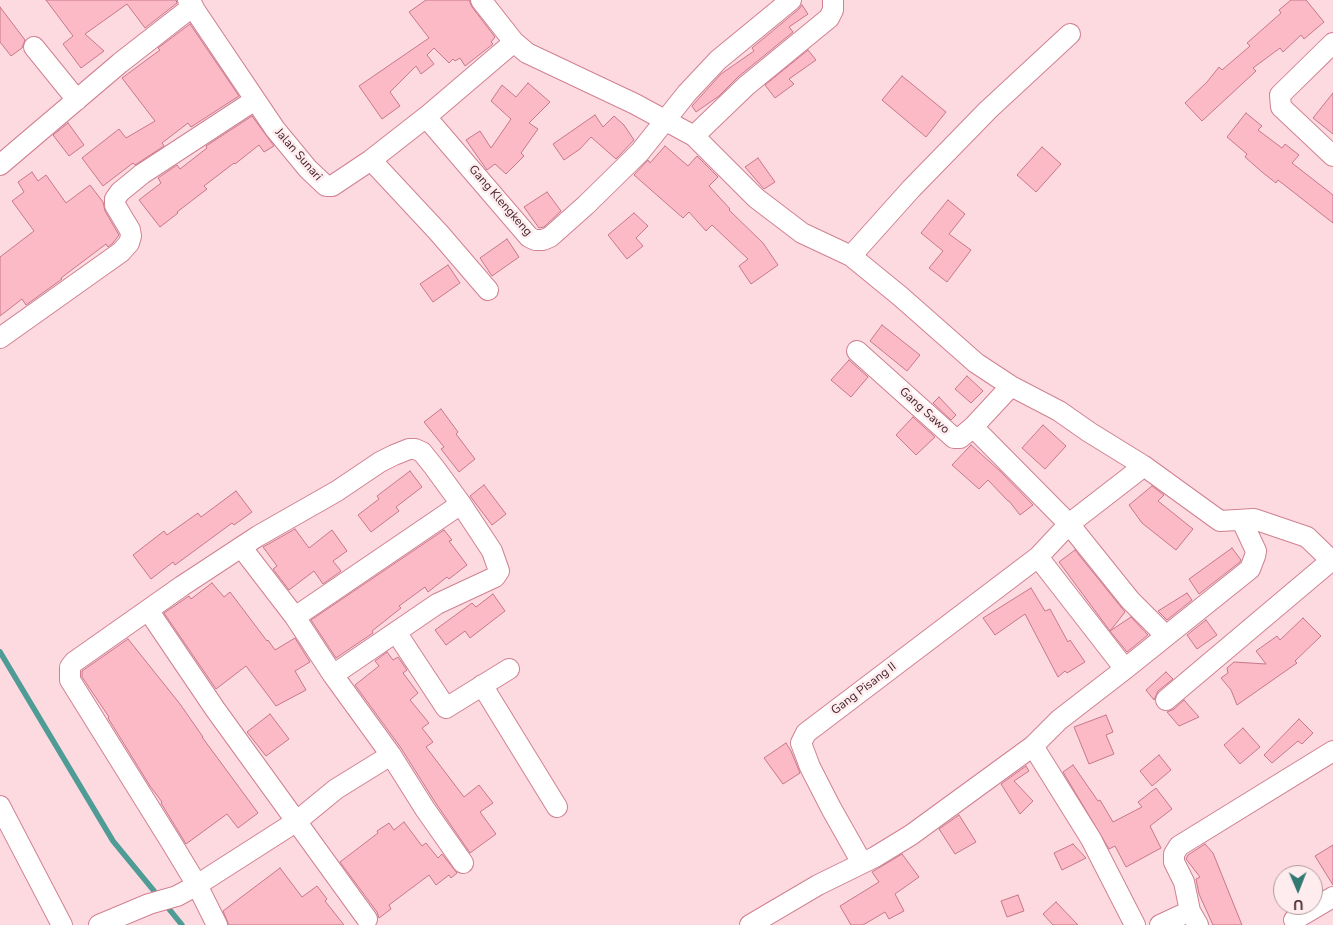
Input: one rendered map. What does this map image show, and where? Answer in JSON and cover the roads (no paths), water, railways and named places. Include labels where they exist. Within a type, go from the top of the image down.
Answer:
[{"type":"street","points":[[481,0],[514,42],[527,53],[635,104],[694,136],[756,198],[802,233],[851,256],[976,363],[1011,386],[1059,411],[1088,432],[1144,466],[1220,521],[1248,520],[1307,537],[1332,561],[1166,700]]},
{"type":"street","points":[[666,122],[687,93],[718,60],[791,0]]},
{"type":"street","points":[[694,136],[746,86],[829,18],[833,10],[833,0]]},
{"type":"street","points":[[0,165],[158,33],[190,3]]},
{"type":"street","name":"Jalan Sunari","points":[[190,3],[275,129],[322,184],[332,186],[371,160],[426,117],[514,42]]},
{"type":"street","points":[[851,256],[911,189],[988,110],[1070,34]]},
{"type":"street","points":[[1333,42],[1280,95],[1281,107],[1333,156]]},
{"type":"street","points":[[34,47],[77,100]]},
{"type":"street","points":[[0,338],[117,255],[129,244],[130,230],[115,206],[115,199],[120,192],[142,174],[256,100]]},
{"type":"street","name":"Gang Klengkeng","points":[[426,117],[529,237],[535,240],[543,240],[557,230],[614,179],[666,122]]},
{"type":"street","points":[[371,160],[439,233],[488,290]]},
{"type":"street","name":"Gang Sawo","points":[[857,350],[954,438],[960,438],[973,427],[1011,386]]},
{"type":"street","points":[[973,427],[1068,524],[1130,600],[1166,636]]},
{"type":"street","points":[[217,925],[197,885],[138,786],[70,680],[70,667],[74,662],[182,586],[293,515],[337,491],[380,462],[415,449],[422,452],[461,504],[492,551],[499,571],[495,577],[437,604],[333,675]]},
{"type":"street","points":[[1125,669],[1038,557],[1068,524],[1144,466]]},
{"type":"street","points":[[295,617],[461,504]]},
{"type":"street","points":[[750,925],[818,885],[875,857],[911,835],[1033,746],[1059,720],[1250,569],[1256,551],[1248,520]]},
{"type":"street","points":[[242,548],[295,617],[463,863]]},
{"type":"street","name":"Gang Pisang II","points":[[862,863],[810,767],[802,748],[802,738],[812,728],[1038,557]]},
{"type":"street","points":[[148,610],[215,709],[367,918]]},
{"type":"street","points":[[396,632],[446,708],[508,668]]},
{"type":"street","points":[[482,685],[557,807]]},
{"type":"street","points":[[1033,746],[1090,839],[1135,925]]},
{"type":"street","points":[[1160,925],[1194,918],[1184,882],[1174,862],[1174,854],[1179,846],[1333,751]]},
{"type":"street","points":[[100,925],[150,904],[177,896],[197,885],[297,821],[336,789],[391,755]]},
{"type":"street","points":[[0,806],[62,925]]},
{"type":"street","points":[[1294,920],[1333,897]]},
{"type":"waterway","points":[[0,652],[113,841],[159,897]]},
{"type":"waterway","points":[[165,904],[182,925]]}]
